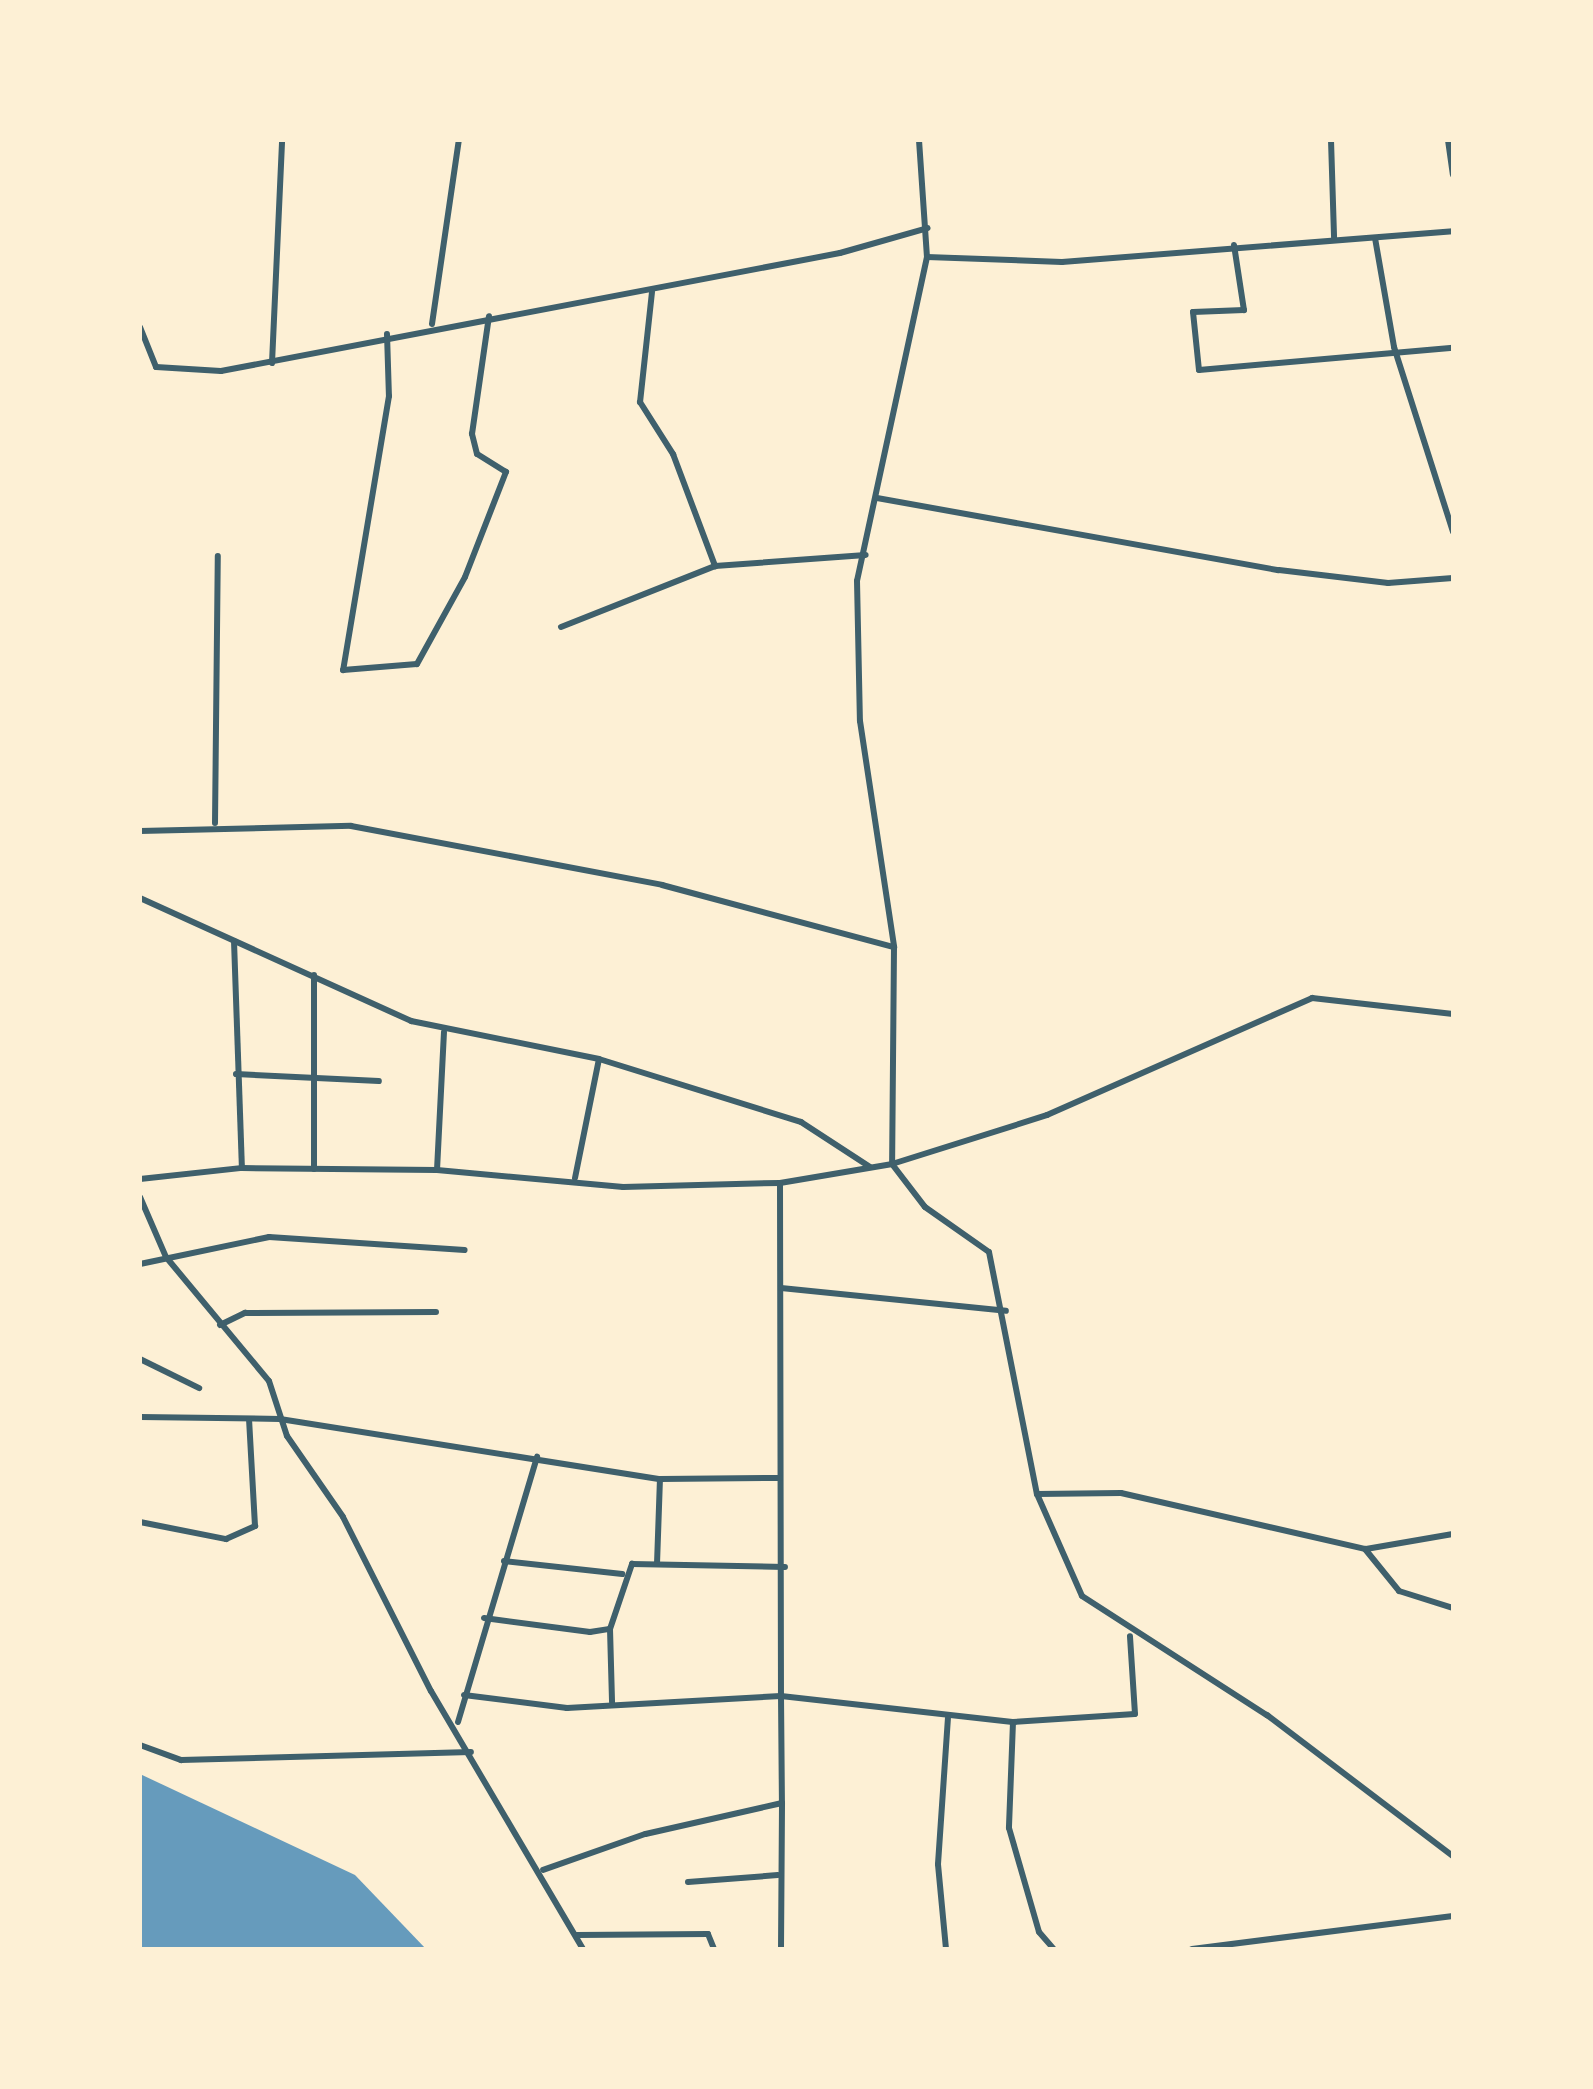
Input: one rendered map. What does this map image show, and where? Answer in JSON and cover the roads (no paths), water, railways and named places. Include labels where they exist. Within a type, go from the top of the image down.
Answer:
[{"type":"street","points":[[272,364],[282,140]]},
{"type":"street","points":[[432,324],[459,140]]},
{"type":"street","points":[[919,140],[927,256],[866,555],[857,581],[860,720],[894,948],[892,1164],[925,1207],[989,1252],[1006,1311],[1037,1494],[1072,1582],[1130,1634],[1267,1715],[1453,1856]]},
{"type":"street","points":[[1331,140],[1334,238]]},
{"type":"street","points":[[1448,140],[1453,175]]},
{"type":"street","points":[[140,327],[156,367],[272,364],[432,324],[653,291],[928,228]]},
{"type":"street","points":[[927,256],[1062,262],[1234,245],[1453,231]]},
{"type":"street","points":[[1375,238],[1394,347],[1453,532]]},
{"type":"street","points":[[1234,245],[1244,310],[1193,312],[1200,370],[1394,347],[1453,348]]},
{"type":"street","points":[[653,291],[640,402],[672,454],[715,566]]},
{"type":"street","points":[[388,334],[388,396],[343,670],[418,664],[465,577],[506,472],[476,454],[472,434],[489,316]]},
{"type":"street","points":[[877,498],[1279,570],[1388,583],[1453,578]]},
{"type":"street","points":[[561,628],[715,566],[866,555]]},
{"type":"street","points":[[216,823],[218,556]]},
{"type":"street","points":[[140,832],[216,823],[352,826],[662,885],[894,948]]},
{"type":"street","points":[[140,898],[444,1032],[600,1058],[800,1122],[872,1168]]},
{"type":"street","points":[[234,941],[235,1074],[242,1168]]},
{"type":"street","points":[[314,975],[314,1168]]},
{"type":"street","points":[[140,1179],[242,1168],[314,1168],[575,1178],[623,1187],[780,1183],[892,1164],[1047,1115],[1312,998],[1453,1014]]},
{"type":"street","points":[[438,1170],[444,1032]]},
{"type":"street","points":[[575,1178],[600,1058]]},
{"type":"street","points":[[235,1074],[379,1081]]},
{"type":"street","points":[[780,1183],[780,1478],[784,1567],[778,1876],[781,1949]]},
{"type":"street","points":[[140,1196],[166,1257],[269,1381],[280,1419],[544,1870],[583,1949]]},
{"type":"street","points":[[140,1264],[269,1237],[465,1250]]},
{"type":"street","points":[[781,1288],[1006,1311]]},
{"type":"street","points":[[220,1325],[244,1313],[436,1312]]},
{"type":"street","points":[[140,1359],[199,1388]]},
{"type":"street","points":[[140,1417],[280,1419],[537,1457],[660,1480],[780,1478]]},
{"type":"street","points":[[140,1522],[226,1539],[256,1526],[249,1419]]},
{"type":"street","points":[[457,1723],[484,1618],[537,1457]]},
{"type":"street","points":[[657,1564],[660,1480]]},
{"type":"street","points":[[1037,1494],[1121,1493],[1365,1548],[1453,1534]]},
{"type":"street","points":[[1365,1548],[1400,1592],[1453,1608]]},
{"type":"street","points":[[503,1562],[622,1574],[657,1564],[784,1567]]},
{"type":"street","points":[[612,1703],[610,1628],[622,1574]]},
{"type":"street","points":[[484,1618],[610,1628]]},
{"type":"street","points":[[464,1695],[567,1708],[781,1696],[948,1718],[1012,1722],[1135,1714],[1130,1634]]},
{"type":"street","points":[[946,1949],[938,1864],[948,1718]]},
{"type":"street","points":[[1012,1722],[1009,1828],[1039,1932],[1054,1949]]},
{"type":"street","points":[[140,1744],[180,1760],[472,1752]]},
{"type":"street","points":[[544,1870],[645,1834],[782,1804]]},
{"type":"street","points":[[688,1882],[778,1876]]},
{"type":"street","points":[[1192,1949],[1453,1916]]},
{"type":"street","points":[[576,1935],[708,1934],[714,1949]]},
{"type":"water","points":[[140,1774],[355,1875],[426,1949],[140,1949]]}]
